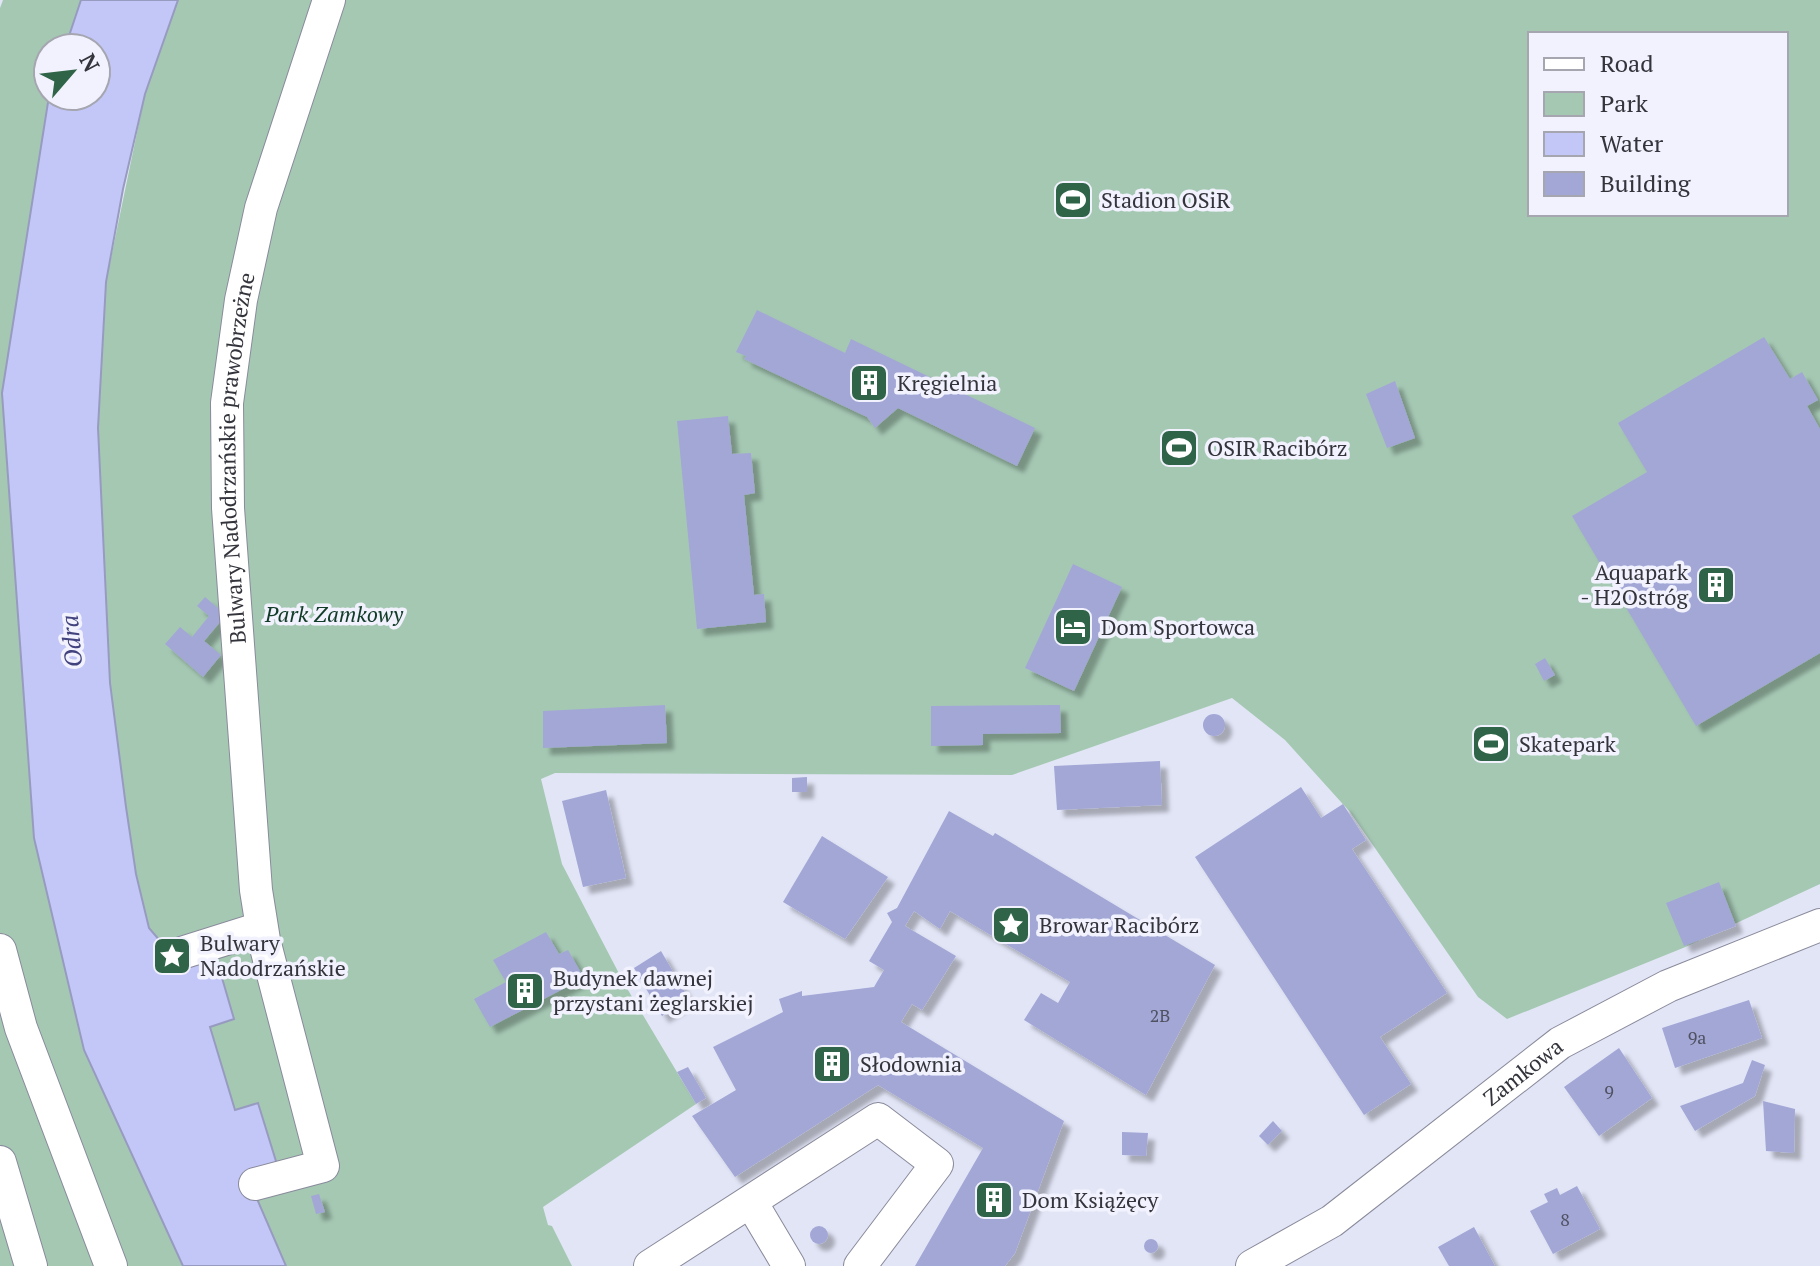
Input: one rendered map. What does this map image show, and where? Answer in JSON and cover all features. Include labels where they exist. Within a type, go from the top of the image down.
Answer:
[{"type":"street","name":"Bulwary Nadodrzańskie prawobrzeżne","points":[[255,1184],[323,1166],[261,928],[247,791],[228,508],[227,403],[241,300],[261,208],[274,159],[329,0]]},
{"type":"street","name":"Zamkowa","points":[[1252,1266],[1332,1221],[1560,1043],[1668,986],[1820,925]]},
{"type":"street","points":[[172,956],[261,928]]},
{"type":"street","points":[[0,950],[12,1000],[31,1056],[111,1266]]},
{"type":"street","points":[[650,1266],[878,1119],[937,1164],[860,1266]]},
{"type":"street","points":[[0,1162],[31,1266]]},
{"type":"street","points":[[751,1202],[789,1266]]},
{"type":"green space","points":[[3,0],[81,0],[70,32],[32,32],[32,112],[47,112],[3,393],[84,1050],[183,1266],[0,1266],[0,8]]},
{"type":"green space","name":"OSIR Racibórz","points":[[178,0],[1820,0],[1820,884],[1683,948],[1507,1019],[1478,997],[1350,812],[1285,740],[1232,698],[1012,775],[555,773],[541,779],[562,864],[625,985],[696,1104],[543,1207],[548,1225],[552,1226],[572,1266],[286,1266],[254,1192],[264,1123],[259,1104],[235,1110],[210,1027],[166,948],[149,928],[136,874],[110,683],[98,428],[106,282],[145,94]]},
{"type":"water","name":"Odra","points":[[81,0],[178,0],[145,94],[106,282],[98,428],[110,683],[136,874],[149,928],[166,948],[215,954],[234,1019],[210,1027],[235,1110],[258,1103],[279,1171],[254,1192],[286,1266],[183,1266],[84,1050],[34,838],[2,393],[46,112],[112,112],[112,32],[70,32]]},
{"type":"building","name":"Kręgielnia","points":[[757,310],[845,353],[851,339],[1035,428],[1017,466],[898,408],[875,428],[867,417],[744,359],[746,356],[736,352]]},
{"type":"building","name":"Aquapark - H2Ostróg","points":[[1764,337],[1790,379],[1802,372],[1818,400],[1807,406],[1820,429],[1820,653],[1696,726],[1572,516],[1647,472],[1618,423]]},
{"type":"building","points":[[1395,381],[1415,438],[1387,448],[1366,394]]},
{"type":"building","points":[[728,416],[732,454],[751,453],[755,493],[744,495],[754,595],[764,594],[766,622],[697,629],[677,421]]},
{"type":"building","name":"Dom Sportowca","points":[[1073,564],[1122,587],[1074,691],[1025,668]]},
{"type":"building","points":[[205,597],[226,615],[204,641],[221,655],[203,677],[165,644],[180,627],[192,637],[209,616],[197,606]]},
{"type":"building","points":[[1545,658],[1555,675],[1544,681],[1535,664]]},
{"type":"building","points":[[665,705],[667,743],[543,748],[543,711]]},
{"type":"building","points":[[1060,705],[1061,733],[983,734],[983,745],[931,746],[931,706]]},
{"type":"building","points":[[1210,714],[1218,714],[1225,725],[1218,736],[1210,736],[1203,729],[1203,721]]},
{"type":"building","points":[[1160,761],[1162,805],[1057,810],[1054,766]]},
{"type":"building","points":[[807,777],[807,792],[792,792],[792,778]]},
{"type":"building","points":[[1301,787],[1321,818],[1343,804],[1366,840],[1352,849],[1447,993],[1380,1037],[1411,1084],[1364,1115],[1195,857]]},
{"type":"building","points":[[606,790],[626,878],[583,887],[562,801]]},
{"type":"building","points":[[949,811],[993,836],[995,833],[1215,965],[1146,1095],[1024,1020],[1041,993],[1058,1003],[1070,982],[950,911],[940,929],[914,911],[905,926],[956,956],[922,1010],[912,1004],[901,1022],[1064,1121],[1015,1253],[1005,1266],[915,1266],[983,1148],[878,1085],[735,1177],[692,1116],[736,1090],[713,1047],[783,1012],[779,999],[802,991],[802,996],[874,987],[884,970],[869,961],[892,922],[887,913],[897,908]]},
{"type":"building","points":[[822,836],[888,877],[845,939],[783,902]]},
{"type":"building","points":[[1719,882],[1736,926],[1684,946],[1666,903]]},
{"type":"building","name":"Budynek dawnej przystani żeglarskiej","points":[[546,932],[559,954],[568,950],[584,978],[490,1027],[474,999],[506,982],[493,960]]},
{"type":"building","points":[[661,951],[689,999],[662,1016],[634,968]]},
{"type":"building","points":[[1749,1000],[1762,1038],[1675,1068],[1662,1028]]},
{"type":"building","points":[[1619,1048],[1652,1098],[1599,1136],[1564,1087]]},
{"type":"building","points":[[1752,1060],[1765,1065],[1755,1096],[1695,1131],[1680,1106],[1743,1083]]},
{"type":"building","points":[[688,1067],[706,1098],[696,1104],[677,1072]]},
{"type":"building","points":[[1763,1101],[1795,1109],[1794,1153],[1766,1151]]},
{"type":"building","points":[[1273,1121],[1282,1131],[1268,1145],[1259,1136]]},
{"type":"building","points":[[1122,1132],[1148,1133],[1146,1156],[1122,1155]]},
{"type":"building","points":[[1577,1186],[1600,1229],[1553,1254],[1530,1211],[1548,1202],[1544,1194],[1557,1188],[1560,1195]]},
{"type":"building","points":[[319,1194],[325,1212],[316,1214],[311,1196]]},
{"type":"building","points":[[819,1226],[828,1235],[819,1244],[810,1235]]},
{"type":"building","points":[[1474,1227],[1495,1266],[1449,1266],[1438,1247]]},
{"type":"building","points":[[1151,1239],[1158,1246],[1151,1253],[1144,1246]]},
{"type":"place","name":"Stadion OSiR","points":[[1073,200]]},
{"type":"place","name":"Kręgielnia","points":[[869,383]]},
{"type":"place","name":"OSIR Racibórz","points":[[1179,448]]},
{"type":"place","name":"Aquapark - H2Ostróg","points":[[1716,585]]},
{"type":"place","name":"Dom Sportowca","points":[[1073,627]]},
{"type":"place","name":"Skatepark","points":[[1491,744]]},
{"type":"place","name":"Browar Racibórz","points":[[1011,925]]},
{"type":"place","name":"Bulwary Nadodrzańskie","points":[[172,956]]},
{"type":"place","name":"Budynek dawnej przystani żeglarskiej","points":[[525,991]]},
{"type":"place","name":"Słodownia","points":[[832,1064]]},
{"type":"place","name":"Dom Książęcy","points":[[994,1200]]},
{"type":"park label","name":"Park Zamkowy","points":[[334,614]]}]
